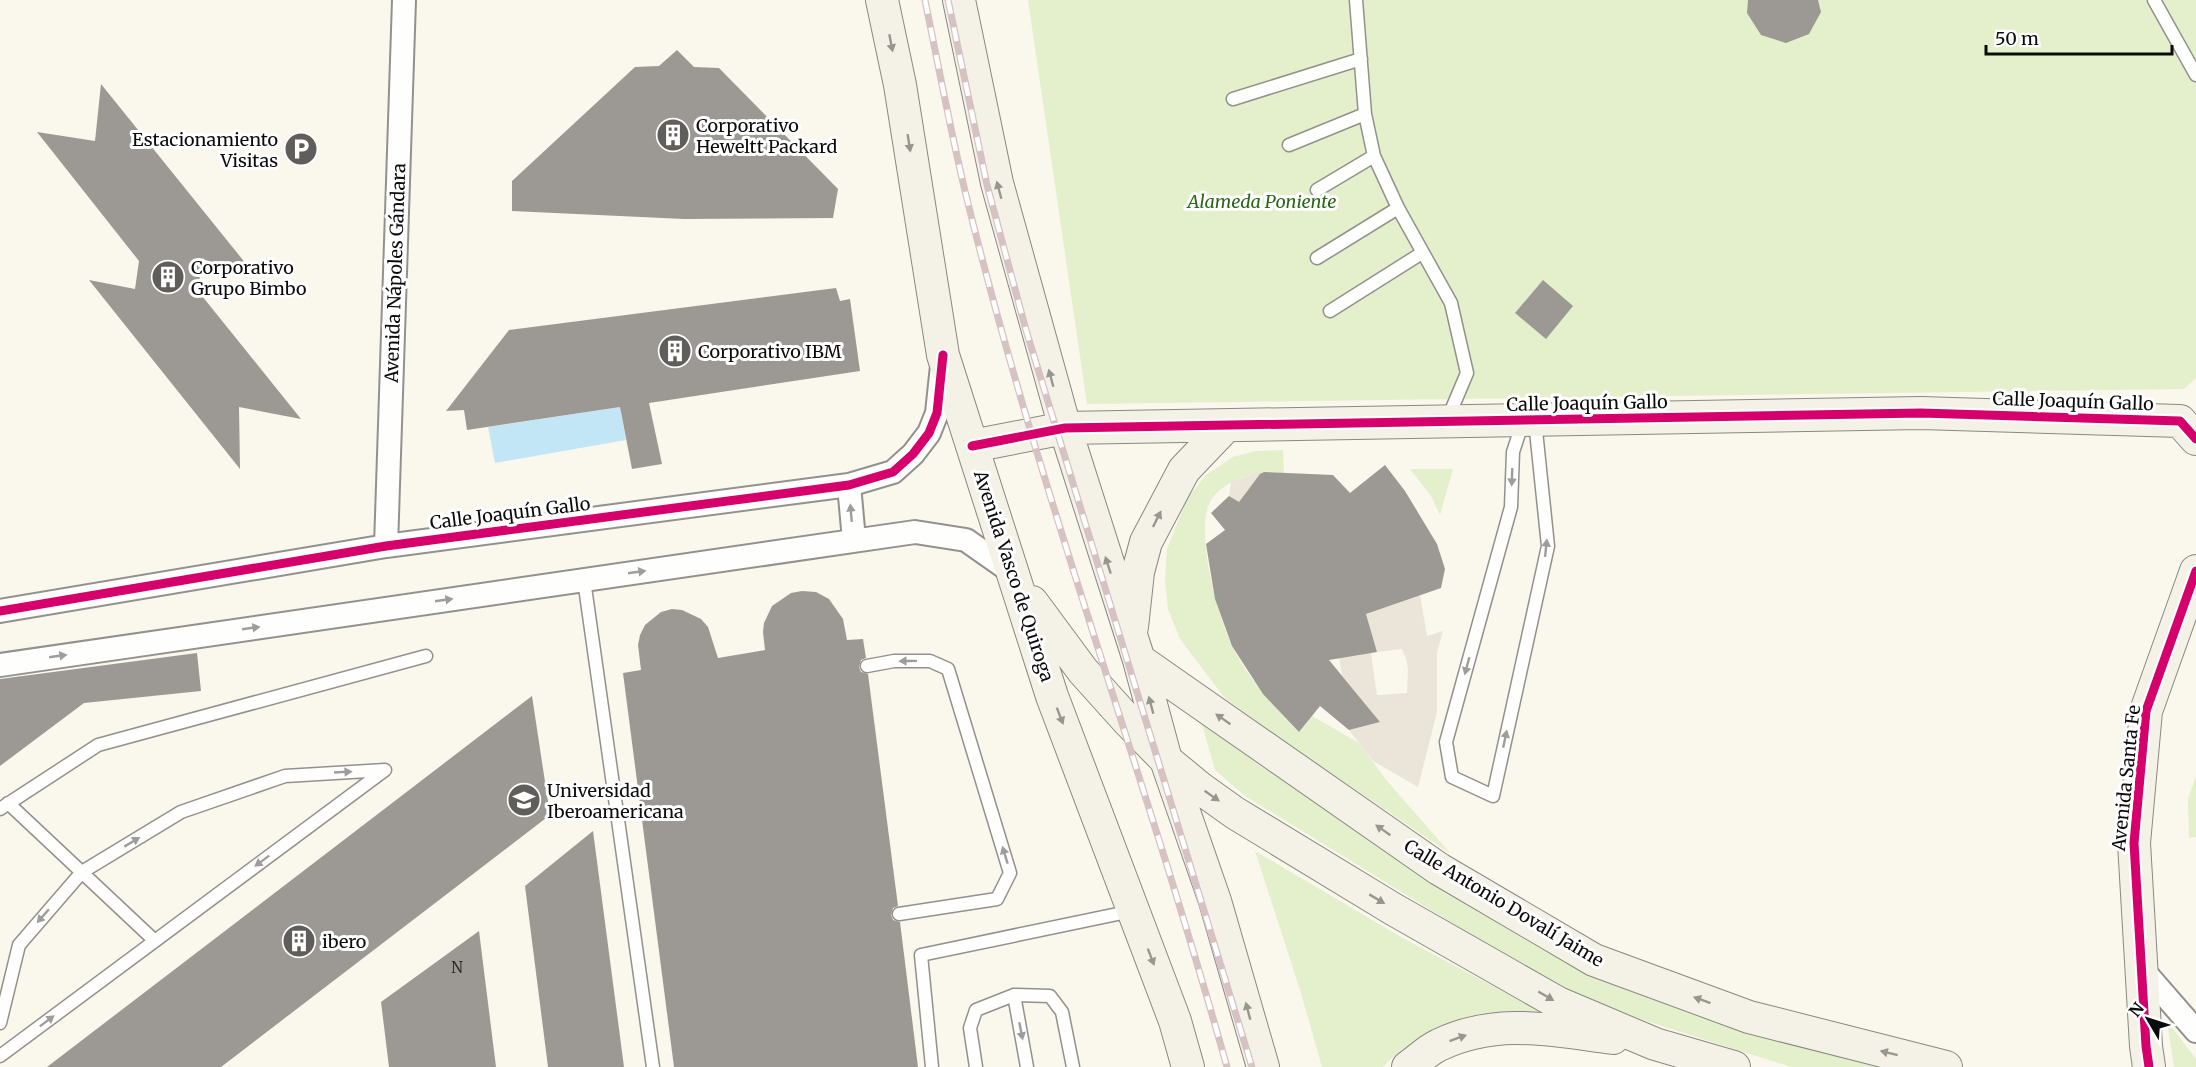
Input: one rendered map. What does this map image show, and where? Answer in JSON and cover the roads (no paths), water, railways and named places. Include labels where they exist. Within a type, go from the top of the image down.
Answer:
[{"type":"street","name":"Avenida Nápoles Gándara","points":[[386,546],[404,0]]},
{"type":"street","name":"Avenida Vasco de Quiroga","points":[[882,0],[900,85],[942,355],[1052,696],[1175,1021],[1188,1067]]},
{"type":"street","points":[[959,0],[997,183],[1065,429],[1135,648],[1166,760],[1215,901],[1263,1067]]},
{"type":"street","name":"Calle Joaquín Gallo","points":[[6,610],[386,546],[849,485],[893,472],[913,454],[929,433],[938,413],[942,355]]},
{"type":"street","name":"Calle Joaquín Gallo","points":[[972,446],[1065,429],[1921,413],[2188,425]]},
{"type":"street","points":[[1135,648],[1138,572],[1146,542],[1184,470],[1226,426]]},
{"type":"street","points":[[849,485],[854,540]]},
{"type":"street","points":[[2,657],[584,580],[915,532],[966,540],[1013,573],[1083,671],[1166,760],[1235,813],[1393,909],[1558,1003],[1655,1044],[1734,1067]]},
{"type":"street","name":"Avenida Santa Fe","points":[[2143,1060],[2142,969],[2134,843],[2146,711],[2196,572]]},
{"type":"street","points":[[0,630],[6,610]]},
{"type":"street","name":"Calle Antonio Dovalí Jaime","points":[[1135,648],[1439,869],[1594,960],[1749,1017],[1946,1067]]},
{"type":"street","points":[[2142,969],[2196,1031]]},
{"type":"street","points":[[1408,1067],[1438,1045],[1484,1029],[1533,1027],[1655,1044]]},
{"type":"lane","points":[[1356,0],[1365,114],[1374,156],[1398,208],[1451,303],[1467,373],[1447,422]]},
{"type":"lane","points":[[2154,0],[2196,75]]},
{"type":"lane","points":[[1233,99],[1361,59]]},
{"type":"lane","points":[[1289,145],[1365,114]]},
{"type":"lane","points":[[1317,190],[1374,156]]},
{"type":"lane","points":[[1317,258],[1398,208]]},
{"type":"lane","points":[[1329,311],[1422,252]]},
{"type":"lane","points":[[1529,421],[1548,546],[1493,796],[1452,777],[1446,742],[1511,507],[1513,452],[1529,421]]},
{"type":"lane","points":[[584,580],[653,1067]]},
{"type":"lane","points":[[155,941],[82,872],[4,806],[98,745],[426,656]]},
{"type":"lane","points":[[867,666],[894,661],[930,661],[948,669],[1010,873],[998,899],[899,914]]},
{"type":"lane","points":[[0,1023],[19,945],[82,872],[181,812],[285,776],[385,770],[0,1056]]},
{"type":"lane","points":[[932,1067],[921,955],[1133,911]]},
{"type":"lane","points":[[1014,995],[1028,1067]]},
{"type":"lane","points":[[976,1067],[970,1028],[976,1010],[1014,995],[1050,996],[1062,1012],[1073,1067]]},
{"type":"water","points":[[620,407],[626,440],[495,463],[488,427]]},
{"type":"railway","points":[[925,0],[965,191],[1025,412],[1162,848],[1227,1067]]},
{"type":"railway","points":[[948,0],[987,185],[1026,330],[1252,1067]]},
{"type":"place","name":"Corporativo Heweltt Packard","points":[[673,135]]},
{"type":"place","name":"Estacionamiento Visitas","points":[[301,149]]},
{"type":"place","name":"Corporativo Grupo Bimbo","points":[[168,277]]},
{"type":"place","name":"Corporativo IBM","points":[[675,351]]},
{"type":"place","name":"Universidad Iberoamericana","points":[[524,800]]},
{"type":"place","name":"ibero","points":[[299,941]]},
{"type":"park label","name":"Alameda Poniente","points":[[1262,201]]}]
